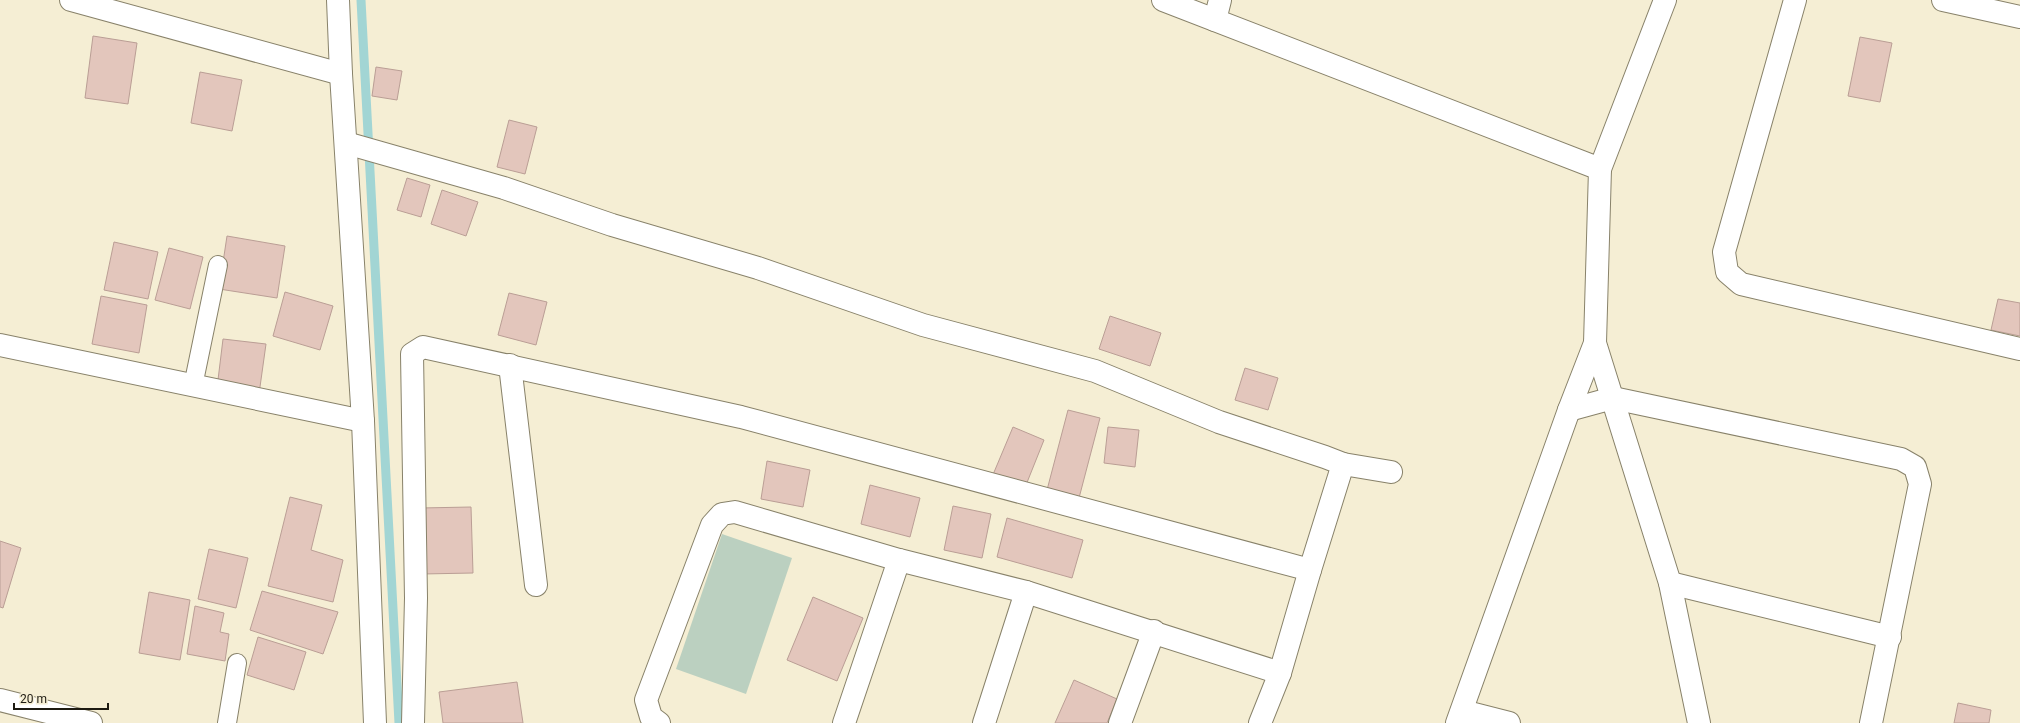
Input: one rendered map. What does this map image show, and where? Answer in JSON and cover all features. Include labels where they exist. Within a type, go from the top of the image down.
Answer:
[{"type":"street","points":[[71,0],[341,74]]},
{"type":"street","points":[[338,0],[341,74],[363,421],[375,723]]},
{"type":"street","points":[[1163,0],[1218,10],[1600,169]]},
{"type":"street","points":[[1509,723],[1460,717],[1569,410],[1595,343],[1600,169],[1664,0]]},
{"type":"street","points":[[1795,0],[1724,252],[1726,272],[1741,284],[2020,349]]},
{"type":"street","points":[[1943,0],[2020,17]]},
{"type":"street","points":[[346,143],[504,188],[612,224],[758,268],[923,325],[1095,371],[1219,422],[1343,464],[1392,472]]},
{"type":"street","points":[[1595,343],[1670,583],[1699,723]]},
{"type":"street","points":[[0,345],[363,421]]},
{"type":"street","points":[[413,723],[416,598],[412,354],[423,347],[741,417],[1310,570]]},
{"type":"street","points":[[510,365],[536,585]]},
{"type":"street","points":[[1569,410],[1613,398],[1901,459],[1915,467],[1920,484],[1890,637],[1871,723]]},
{"type":"street","points":[[1260,723],[1280,673],[1343,464]]},
{"type":"street","points":[[659,723],[651,716],[646,700],[712,525],[722,514],[735,512],[899,560],[1026,592],[1154,631],[1280,673]]},
{"type":"street","points":[[844,723],[899,560]]},
{"type":"street","points":[[1670,583],[1890,637]]},
{"type":"street","points":[[984,723],[1026,592]]},
{"type":"street","points":[[1120,723],[1154,631]]},
{"type":"street","points":[[0,700],[91,723]]},
{"type":"lane","points":[[193,386],[218,264]]},
{"type":"lane","points":[[227,723],[237,663]]},
{"type":"green space","points":[[722,534],[792,558],[746,694],[676,669]]},
{"type":"building","points":[[93,36],[137,43],[128,104],[85,98]]},
{"type":"building","points":[[1860,37],[1892,43],[1880,102],[1848,96]]},
{"type":"building","points":[[376,67],[402,71],[397,100],[372,96]]},
{"type":"building","points":[[200,72],[242,80],[232,131],[191,123]]},
{"type":"building","points":[[509,120],[537,127],[525,174],[497,167]]},
{"type":"building","points":[[407,178],[430,185],[421,217],[397,210]]},
{"type":"building","points":[[442,190],[478,202],[466,236],[431,224]]},
{"type":"building","points":[[227,236],[285,246],[277,298],[219,289]]},
{"type":"building","points":[[114,242],[158,252],[148,299],[104,290]]},
{"type":"building","points":[[169,248],[203,257],[190,309],[155,300]]},
{"type":"building","points":[[285,292],[333,306],[320,350],[273,336]]},
{"type":"building","points":[[509,293],[547,302],[536,345],[498,335]]},
{"type":"building","points":[[101,296],[147,305],[139,353],[92,344]]},
{"type":"building","points":[[1998,299],[2020,303],[2020,336],[1991,330]]},
{"type":"building","points":[[1110,316],[1161,333],[1150,366],[1099,349]]},
{"type":"building","points":[[223,339],[266,344],[259,394],[217,388]]},
{"type":"building","points":[[1245,368],[1278,378],[1268,410],[1235,400]]},
{"type":"building","points":[[1068,410],[1100,418],[1079,498],[1047,490]]},
{"type":"building","points":[[1013,427],[1044,440],[1024,490],[992,477]]},
{"type":"building","points":[[1108,427],[1139,430],[1135,467],[1104,463]]},
{"type":"building","points":[[767,461],[810,470],[803,507],[761,499]]},
{"type":"building","points":[[870,485],[920,498],[910,537],[861,524]]},
{"type":"building","points":[[290,497],[322,505],[311,550],[343,560],[333,602],[268,586]]},
{"type":"building","points":[[953,506],[991,514],[982,558],[944,550]]},
{"type":"building","points":[[471,507],[473,573],[422,574],[420,508]]},
{"type":"building","points":[[1007,518],[1083,540],[1072,578],[997,557]]},
{"type":"building","points":[[0,541],[21,548],[3,608],[0,607]]},
{"type":"building","points":[[209,549],[248,558],[236,608],[198,599]]},
{"type":"building","points":[[262,591],[338,612],[323,654],[250,630]]},
{"type":"building","points":[[149,592],[190,600],[180,660],[139,653]]},
{"type":"building","points":[[813,597],[863,618],[837,681],[787,660]]},
{"type":"building","points":[[195,606],[224,613],[220,632],[229,634],[225,661],[187,654]]},
{"type":"building","points":[[258,637],[306,652],[294,690],[247,675]]},
{"type":"building","points":[[1074,680],[1117,699],[1107,723],[1055,723]]},
{"type":"building","points":[[517,682],[523,723],[443,723],[439,692]]},
{"type":"building","points":[[1958,703],[1991,710],[1989,723],[1954,723]]},
{"type":"waterway","points":[[361,0],[399,723]]}]
